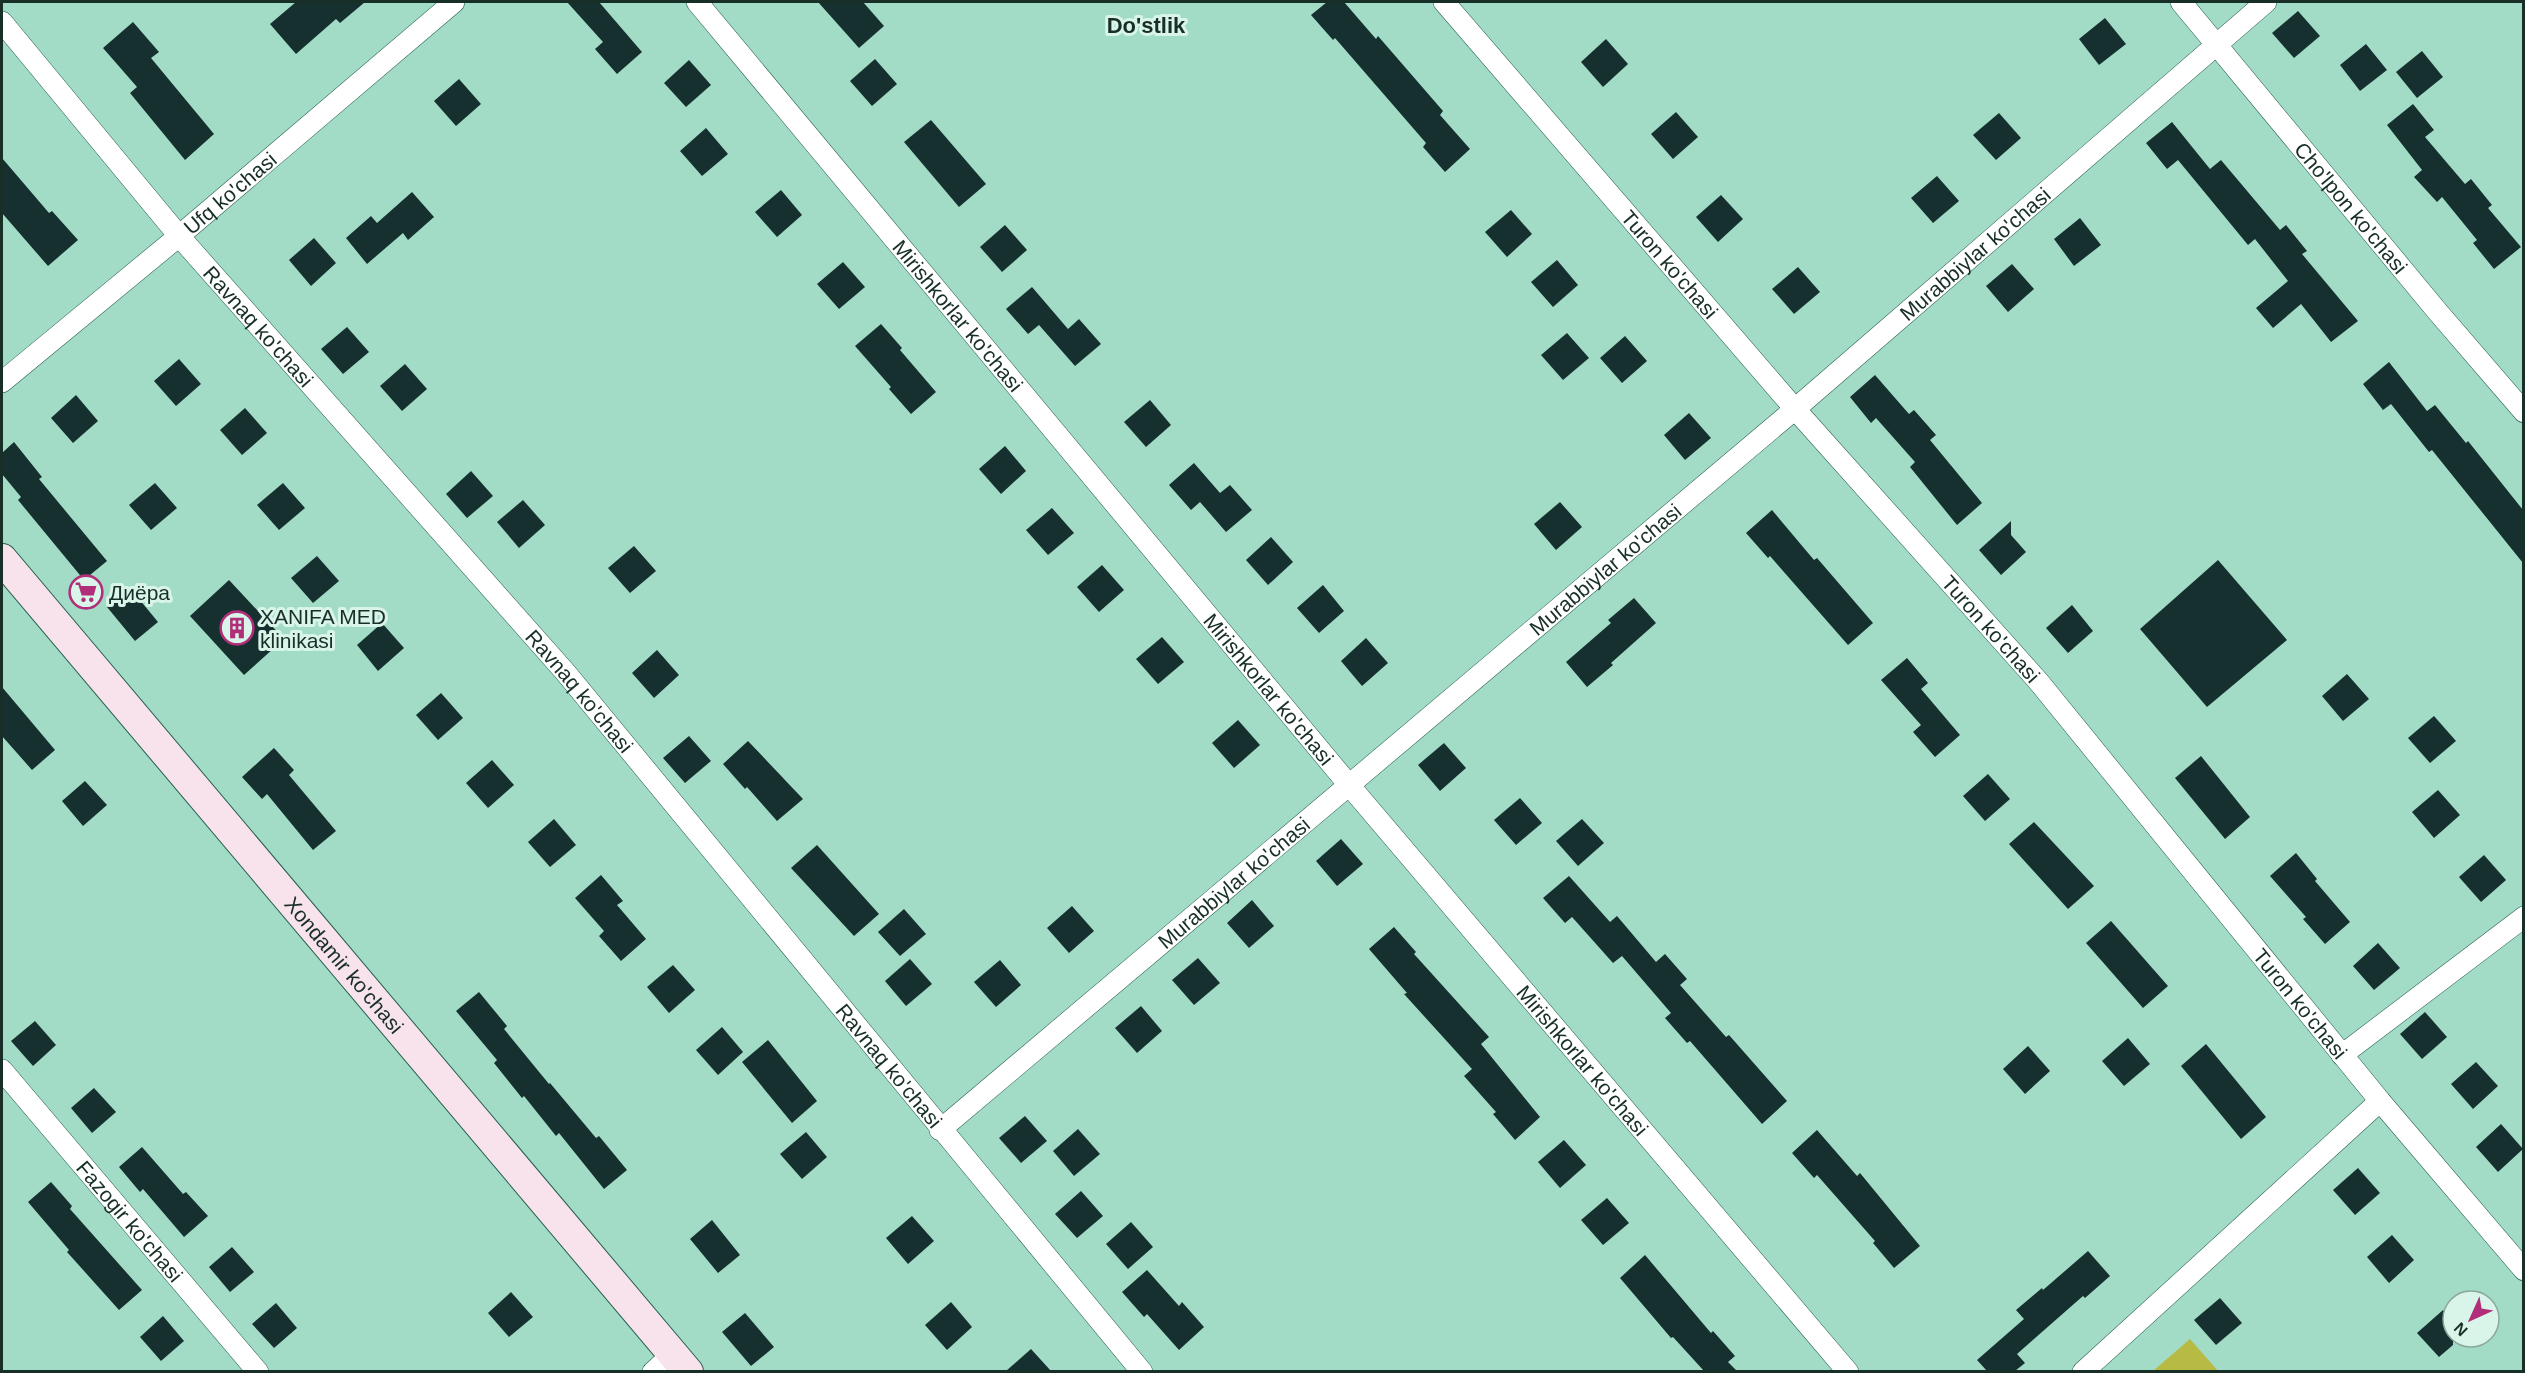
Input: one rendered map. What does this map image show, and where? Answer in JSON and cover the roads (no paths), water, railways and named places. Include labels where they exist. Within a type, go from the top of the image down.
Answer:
[{"type":"main road","name":"Xondamir ko'chasi","points":[[2,559],[671,1366]]},
{"type":"street","name":"Ufq ko'chasi","points":[[2,382],[179,236],[454,2]]},
{"type":"street","name":"Mirishkorlar ko'chasi","points":[[697,2],[1160,555],[1349,785],[1848,1371]]},
{"type":"street","name":"Turon ko'chasi","points":[[1444,2],[1795,409],[2038,681],[2342,1055],[2523,1270]]},
{"type":"street","name":"Cho'lpon ko'chasi","points":[[2181,2],[2523,412]]},
{"type":"street","name":"Murabbiylar ko'chasi","points":[[940,1130],[1795,409],[2216,42],[2266,2]]},
{"type":"street","name":"Ravnaq ko'chasi","points":[[2,22],[179,236],[566,673],[940,1130],[1142,1371]]},
{"type":"street","points":[[2342,1055],[2523,917]]},
{"type":"street","name":"Fazogir ko'chasi","points":[[2,1070],[258,1371]]},
{"type":"street","points":[[2083,1371],[2380,1101]]},
{"type":"place","name":"Диёра","points":[[86,592]]},
{"type":"place","name":"XANIFA MED klinikasi","points":[[237,628]]},
{"type":"district","name":"Do'stlik","points":[[1146,25]]}]
